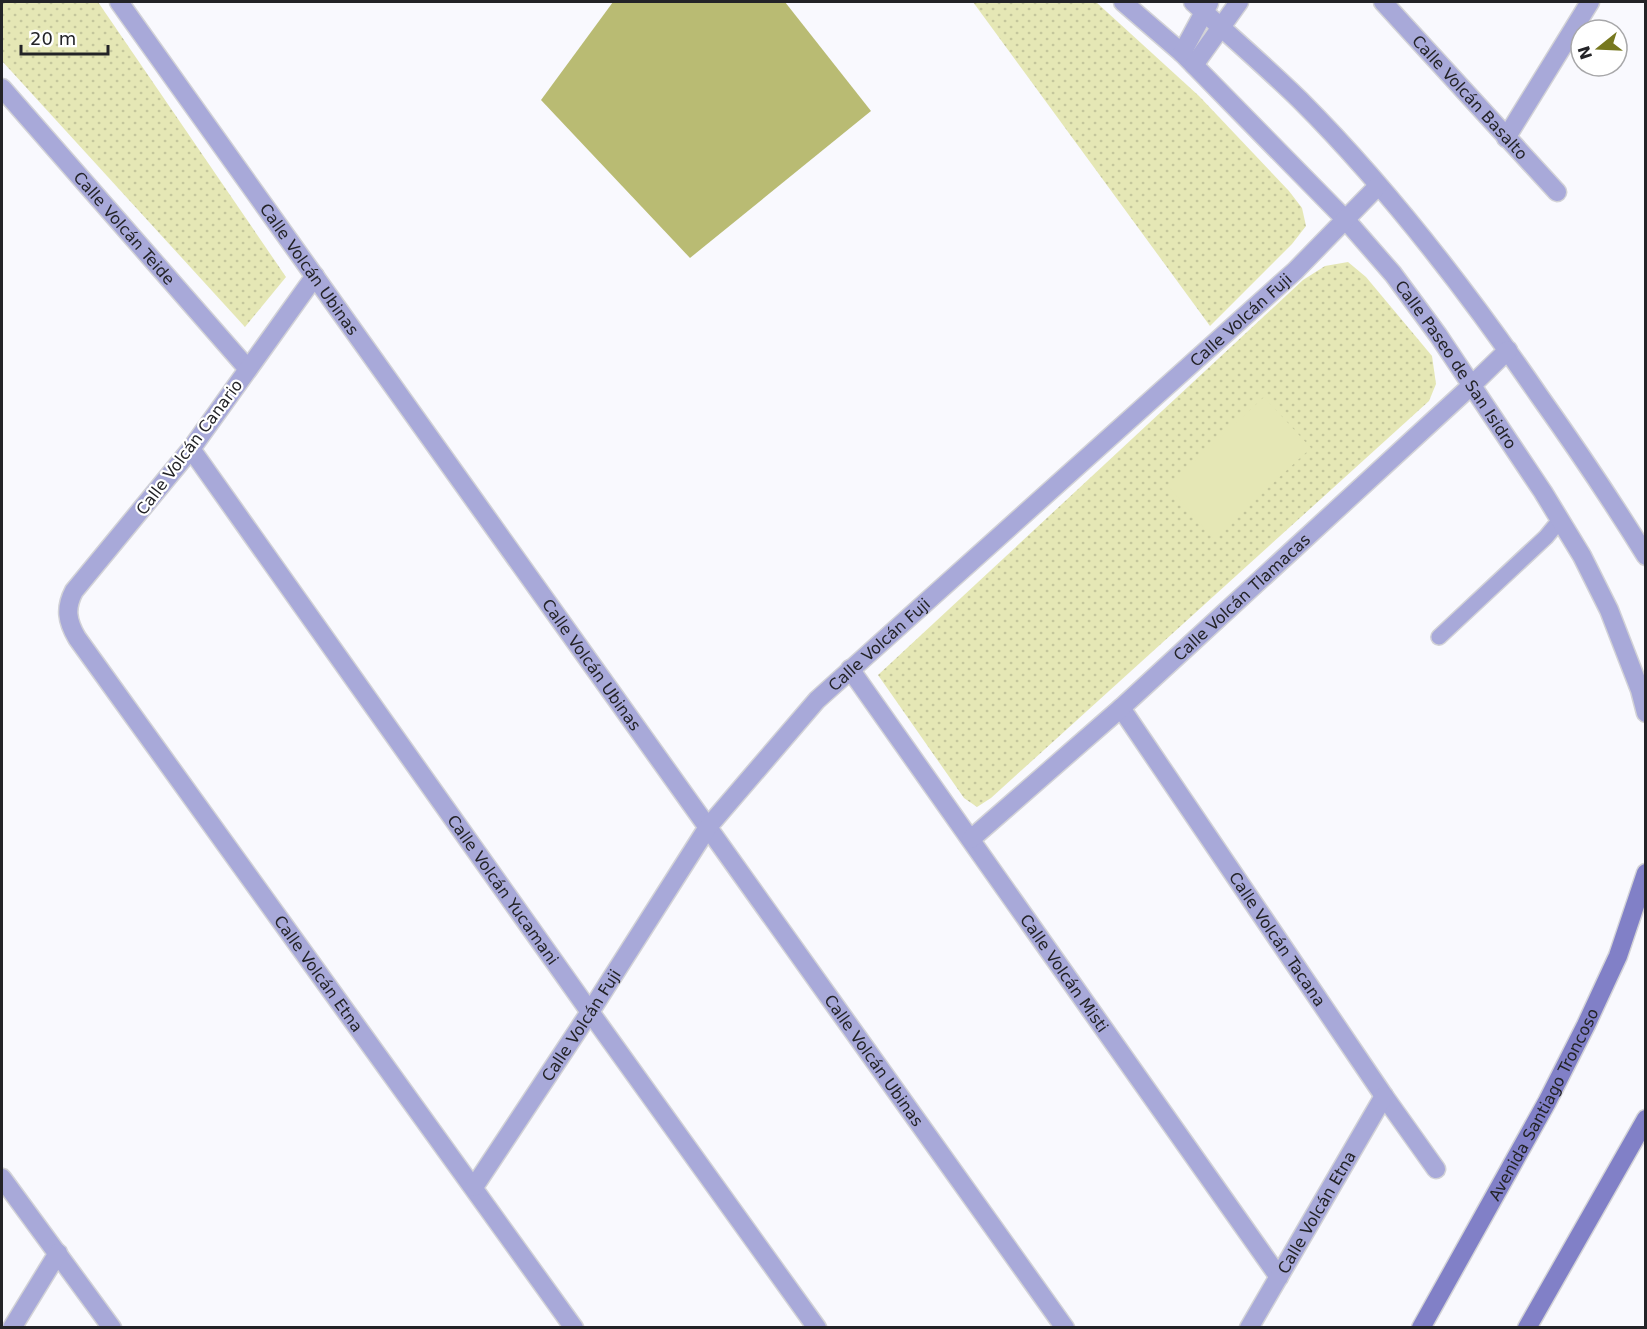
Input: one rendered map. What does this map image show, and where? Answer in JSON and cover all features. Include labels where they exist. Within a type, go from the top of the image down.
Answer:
[{"type":"street","name":"Calle Volcán Ubinas","points":[[119,2],[1065,1328]]},
{"type":"street","name":"Calle Paseo de San Isidro","points":[[1123,2],[1188,59],[1345,219],[1393,274],[1473,385],[1560,520],[1609,610],[1640,690],[1646,713]]},
{"type":"street","points":[[1188,59],[1220,26],[1239,2]]},
{"type":"street","name":"Calle Volcán Basalto","points":[[1383,2],[1557,192]]},
{"type":"street","points":[[1506,138],[1590,2]]},
{"type":"street","points":[[1188,59],[1202,5]]},
{"type":"street","points":[[1202,5],[1220,26],[1300,100],[1437,254],[1508,350],[1610,498],[1646,556]]},
{"type":"street","name":"Calle Volcán Teide","points":[[2,88],[248,369]]},
{"type":"street","name":"Calle Volcán Fuji","points":[[474,1187],[590,1012],[708,827],[818,700],[1294,271],[1378,186]]},
{"type":"street","name":"Calle Volcán Canario","points":[[68,617],[67,609],[74,591],[192,449],[315,276]]},
{"type":"street","name":"Calle Volcán Tlamacas","points":[[971,839],[1121,708],[1473,385],[1508,350]]},
{"type":"street","name":"Calle Volcán Yucamani","points":[[192,449],[590,1012],[817,1328]]},
{"type":"street","name":"Calle Volcán Etna","points":[[68,617],[77,638],[574,1328]]},
{"type":"street","name":"Calle Volcán Misti","points":[[850,669],[1279,1277]]},
{"type":"street","name":"Calle Volcán Tacana","points":[[1121,708],[1436,1169]]},
{"type":"street","name":"Avenida Santiago Troncoso","points":[[1421,1328],[1547,1102],[1586,1024],[1618,956],[1646,873]]},
{"type":"street","name":"Calle Volcán Etna","points":[[1249,1328],[1384,1096]]},
{"type":"street","points":[[1527,1328],[1646,1119]]},
{"type":"street","points":[[2,1178],[112,1328]]},
{"type":"street","points":[[12,1328],[58,1254]]},
{"type":"lane","points":[[1439,637],[1546,537],[1560,520]]},
{"type":"shaded area","points":[[2,2],[98,2],[286,277],[245,327],[2,61]]},
{"type":"shaded area","points":[[613,2],[785,2],[871,111],[690,258],[541,100]]},
{"type":"shaded area","points":[[973,2],[1096,2],[1199,96],[1289,191],[1302,208],[1306,226],[1292,244],[1210,326]]},
{"type":"shaded area","points":[[1348,262],[1366,277],[1432,356],[1436,384],[1429,401],[991,798],[977,807],[964,798],[878,675],[1303,280],[1325,266]]},
{"type":"shaded area","points":[[1264,397],[1311,448],[1213,538],[1168,486]]}]
